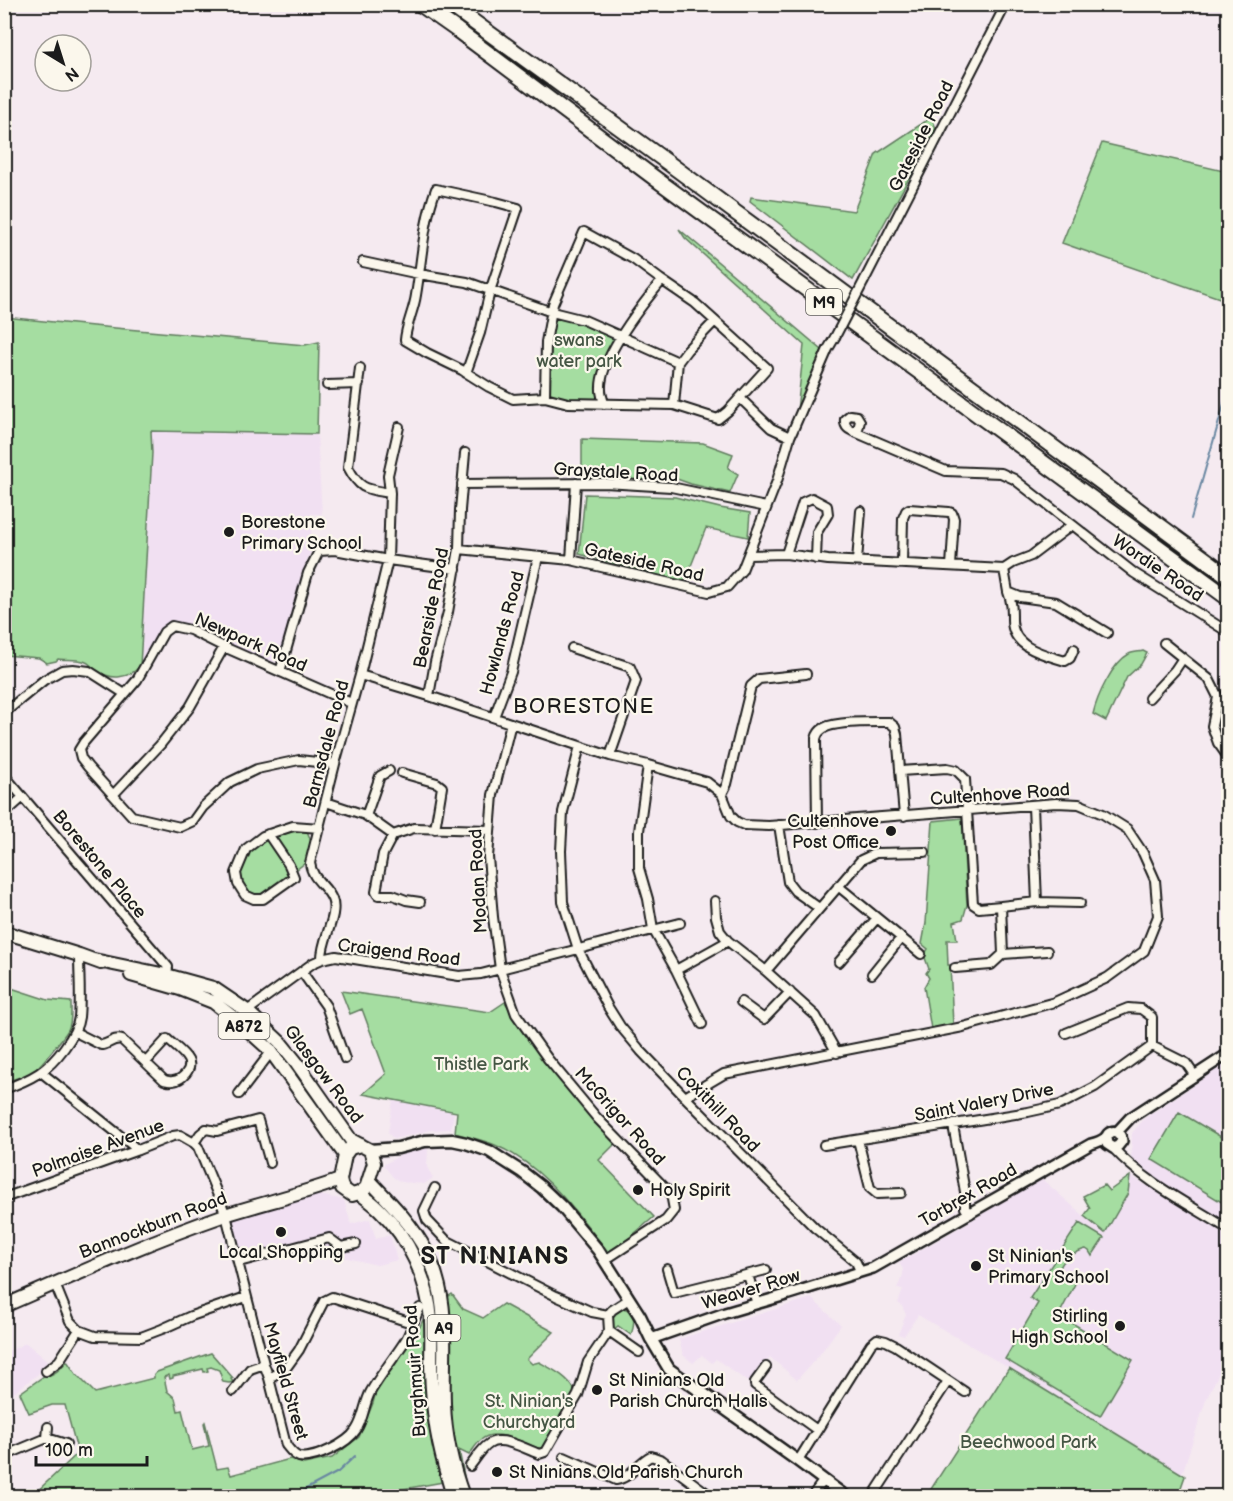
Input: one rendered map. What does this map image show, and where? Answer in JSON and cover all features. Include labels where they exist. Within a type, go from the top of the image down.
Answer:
[{"type":"highway","name":"M9","points":[[420,4],[656,180],[1228,598]]},
{"type":"highway","name":"M9","points":[[449,4],[1228,576]]},
{"type":"main road","name":"Glasgow Road","points":[[4,932],[94,960],[121,972],[180,989],[213,1002],[238,1021],[271,1052],[345,1155]]},
{"type":"main road","name":"Glasgow Road","points":[[94,960],[166,975],[213,988],[247,1011],[280,1042],[297,1063],[351,1140],[366,1147]]},
{"type":"main road","points":[[339,1180],[345,1155],[350,1148],[398,1148],[425,1141],[452,1140],[489,1151],[542,1187],[605,1260],[669,1368],[845,1497]]},
{"type":"main road","points":[[366,1147],[374,1163]]},
{"type":"main road","points":[[355,1194],[366,1188],[374,1163],[398,1148]]},
{"type":"main road","name":"Bannockburn Road","points":[[4,1306],[139,1247],[226,1215],[339,1180]]},
{"type":"main road","name":"A9","points":[[339,1180],[342,1188],[355,1194]]},
{"type":"main road","name":"Burghmuir Road","points":[[369,1180],[417,1235],[436,1274],[443,1304],[445,1334],[446,1432],[455,1475],[463,1497]]},
{"type":"main road","name":"Bannockburn Road","points":[[318,1188],[355,1194]]},
{"type":"main road","name":"Burghmuir Road","points":[[355,1194],[380,1210],[395,1228],[412,1255],[423,1280],[431,1320],[431,1388],[436,1435],[453,1497]]},
{"type":"street","name":"Gateside Road","points":[[459,549],[571,560],[709,592],[727,587],[742,570],[777,481],[790,438],[828,349],[1006,4]]},
{"type":"street","points":[[466,373],[518,208],[436,189],[430,203],[416,297],[405,340],[489,387],[513,399],[544,397],[568,403],[674,405],[718,418],[728,411],[767,368],[695,303],[633,259],[584,232],[553,304],[546,342],[544,397]]},
{"type":"street","points":[[363,262],[467,282],[552,312],[584,320],[678,362]]},
{"type":"street","points":[[604,404],[600,389],[608,358],[660,283],[660,279]]},
{"type":"street","points":[[674,405],[678,362],[715,321]]},
{"type":"street","points":[[360,368],[348,467],[355,481],[365,489],[390,493]]},
{"type":"street","points":[[327,385],[359,384]]},
{"type":"street","points":[[740,398],[771,428],[790,438]]},
{"type":"street","name":"Barnsdale Road","points":[[322,958],[333,911],[332,899],[310,867],[388,560],[390,493],[388,475],[399,427]]},
{"type":"street","name":"Wordie Road","points":[[857,433],[945,471],[1001,473],[1014,479],[1134,573],[1228,632]]},
{"type":"street","name":"Bearside Road","points":[[429,696],[448,612],[459,549],[465,453]]},
{"type":"street","name":"Graystale Road","points":[[462,483],[605,483],[671,487],[766,507]]},
{"type":"street","points":[[571,560],[576,483]]},
{"type":"street","points":[[786,554],[802,502],[812,498],[827,506],[828,514],[817,532],[816,559]]},
{"type":"street","points":[[902,564],[903,518],[909,509],[952,513],[954,519],[951,566]]},
{"type":"street","points":[[857,561],[861,511]]},
{"type":"street","points":[[748,555],[786,554],[816,559],[1004,570],[1038,551],[1072,525]]},
{"type":"street","points":[[280,672],[308,573],[319,551],[335,550],[456,569]]},
{"type":"street","name":"Howlands Road","points":[[494,717],[511,672],[538,557]]},
{"type":"street","points":[[1004,570],[1012,602],[1014,632],[1021,644],[1065,661],[1070,658],[1074,649]]},
{"type":"street","points":[[1008,592],[1020,597],[1056,602],[1107,633]]},
{"type":"street","name":"Newpark Road","points":[[335,764],[299,760],[257,769],[230,782],[203,807],[193,821],[180,827],[132,816],[81,758],[79,750],[137,680],[164,632],[172,626],[190,630],[351,703]]},
{"type":"street","points":[[1164,643],[1209,679],[1218,697],[1212,726],[1218,743],[1228,757]]},
{"type":"street","points":[[113,795],[160,745],[190,707],[224,647]]},
{"type":"street","points":[[572,648],[630,667],[636,681],[610,756]]},
{"type":"street","points":[[1149,698],[1183,658]]},
{"type":"street","points":[[4,713],[44,680],[62,670],[89,671],[125,694]]},
{"type":"street","points":[[360,675],[610,756],[707,782],[722,794],[727,784],[751,686],[759,679],[806,674]]},
{"type":"street","points":[[1218,697],[1228,695]]},
{"type":"street","points":[[817,823],[817,734],[828,726],[853,723],[889,722],[894,727],[897,734],[904,816]]},
{"type":"street","name":"Modan Road","points":[[500,969],[492,907],[490,830],[493,795],[511,723]]},
{"type":"street","name":"Coxithill Road","points":[[580,746],[563,812],[561,851],[563,902],[578,949],[608,1007],[620,1026],[641,1051],[685,1097],[815,1228],[856,1262],[861,1271]]},
{"type":"street","points":[[648,765],[639,831],[639,868],[648,899],[653,929],[702,1024]]},
{"type":"street","points":[[900,771],[947,768],[956,770],[965,779],[973,904],[979,908],[1037,902],[1080,903]]},
{"type":"street","points":[[366,816],[380,776],[389,771]]},
{"type":"street","points":[[402,773],[437,783],[442,787],[435,829]]},
{"type":"street","name":"Borestone Place","points":[[4,775],[168,967],[166,975]]},
{"type":"street","name":"Cultenhove Road","points":[[685,1097],[723,1074],[963,1027],[1055,1002],[1107,978],[1144,951],[1158,916],[1155,880],[1143,853],[1127,829],[1103,814],[1079,804],[817,823],[744,825],[731,816],[722,794]]},
{"type":"street","points":[[4,814],[23,797]]},
{"type":"street","points":[[326,802],[366,816],[393,835]]},
{"type":"street","points":[[1033,806],[1037,902]]},
{"type":"street","points":[[779,825],[788,882],[795,891],[819,908]]},
{"type":"street","points":[[268,834],[289,865],[294,877],[263,899],[254,899],[245,895],[238,884],[236,873],[246,849],[263,836],[268,834],[293,826],[320,828]]},
{"type":"street","points":[[420,902],[393,895],[378,895],[376,892],[383,854],[393,835],[414,828],[490,830]]},
{"type":"street","points":[[766,971],[861,860],[876,854],[926,852]]},
{"type":"street","points":[[838,886],[921,954]]},
{"type":"street","points":[[715,901],[720,931],[728,941],[766,971],[816,1016],[837,1053]]},
{"type":"street","points":[[1001,906],[1003,954]]},
{"type":"street","points":[[839,962],[877,918]]},
{"type":"street","name":"Craigend Road","points":[[322,958],[336,956],[459,976],[481,974],[680,923]]},
{"type":"street","points":[[872,974],[901,938]]},
{"type":"street","points":[[676,970],[728,941]]},
{"type":"street","points":[[955,968],[991,965],[1003,954],[1047,951]]},
{"type":"street","points":[[4,1089],[20,1084],[41,1072],[75,1032],[79,1016],[79,955]]},
{"type":"street","points":[[238,1021],[247,1011],[322,958]]},
{"type":"street","name":"McGrigor Road","points":[[500,969],[516,1014],[548,1059],[597,1118],[671,1194],[674,1210],[666,1220],[605,1260]]},
{"type":"street","points":[[302,972],[326,1006],[345,1059]]},
{"type":"street","points":[[166,975],[180,989]]},
{"type":"street","points":[[741,1002],[764,1019],[790,992]]},
{"type":"street","points":[[1066,1033],[1128,1008],[1141,1009],[1152,1017],[1152,1046],[1186,1064],[1195,1076]]},
{"type":"street","points":[[75,1032],[101,1045],[114,1039],[122,1040],[164,1080],[169,1082],[179,1079],[188,1071],[189,1066],[187,1058],[167,1039],[146,1062]]},
{"type":"street","name":"Saint Valery Drive","points":[[824,1145],[953,1125],[1060,1105],[1095,1087],[1152,1046]]},
{"type":"street","points":[[239,1094],[271,1052]]},
{"type":"street","name":"Torbrex Road","points":[[861,1271],[873,1268],[1091,1144],[1109,1143],[1119,1146],[1120,1137],[1130,1119],[1228,1054]]},
{"type":"street","points":[[41,1072],[138,1150]]},
{"type":"street","points":[[226,1215],[198,1147],[194,1143],[200,1134],[206,1129],[217,1131],[258,1120],[270,1163]]},
{"type":"street","points":[[953,1125],[965,1208],[970,1214]]},
{"type":"street","name":"Torbrex Road","points":[[1109,1143],[1110,1132],[1120,1137]]},
{"type":"street","name":"Polmaise Avenue","points":[[4,1198],[173,1136],[180,1136],[194,1143]]},
{"type":"street","points":[[1120,1137],[1126,1162]]},
{"type":"street","points":[[858,1140],[870,1188],[877,1194],[901,1193]]},
{"type":"street","points":[[1109,1143],[1126,1162],[1147,1178],[1228,1229]]},
{"type":"street","points":[[435,1188],[424,1211],[427,1220],[446,1240],[556,1296],[592,1312],[608,1316]]},
{"type":"street","name":"Mayfield Street","points":[[226,1215],[286,1445],[297,1456],[306,1457],[326,1451],[344,1443],[356,1430],[369,1394],[405,1340],[420,1308]]},
{"type":"street","points":[[238,1262],[329,1238],[341,1247],[356,1244]]},
{"type":"street","points":[[667,1269],[674,1293],[766,1270]]},
{"type":"street","name":"Weaver Row","points":[[651,1340],[707,1318],[861,1271]]},
{"type":"street","points":[[748,1275],[757,1304]]},
{"type":"street","points":[[55,1284],[70,1321],[80,1330],[95,1336],[141,1336],[246,1297]]},
{"type":"street","points":[[269,1378],[286,1368],[299,1350],[324,1301],[332,1297],[412,1323]]},
{"type":"street","points":[[470,1466],[493,1441],[501,1440],[539,1454],[545,1452],[578,1395],[588,1362],[609,1331],[608,1316],[612,1310],[629,1299]]},
{"type":"street","points":[[46,1371],[58,1361],[80,1330]]},
{"type":"street","points":[[609,1331],[639,1352]]},
{"type":"street","points":[[798,1461],[871,1344],[877,1339],[896,1346],[965,1392]]},
{"type":"street","points":[[233,1391],[250,1369],[264,1364]]},
{"type":"street","points":[[766,1367],[755,1385],[817,1430]]},
{"type":"street","points":[[873,1497],[948,1380]]},
{"type":"street","points":[[47,1438],[48,1427]]},
{"type":"street","points":[[4,1456],[47,1438],[66,1444]]},
{"type":"street","points":[[564,1457],[616,1480],[624,1479],[643,1460],[651,1456],[662,1460],[711,1497]]},
{"type":"street","points":[[812,1497],[824,1480]]},
{"type":"shaded area","name":"Borestone Primary School","points":[[151,430],[317,434],[322,514],[311,514],[312,550],[307,559],[296,607],[276,660],[271,662],[178,622],[168,623],[161,627],[140,666],[152,453]]},
{"type":"shaded area","points":[[1228,1062],[1228,1223],[1149,1175],[1131,1160],[1132,1133],[1145,1118]]},
{"type":"shaded area","points":[[393,1100],[454,1112],[451,1129],[431,1130],[394,1139],[388,1133]]},
{"type":"shaded area","points":[[428,1148],[427,1167],[433,1178],[424,1184],[402,1182],[394,1178],[383,1165],[401,1155]]},
{"type":"shaded area","name":"Stirling High School","points":[[1131,1176],[1228,1236],[1228,1354],[1206,1400],[1182,1474],[918,1315],[904,1336],[898,1334],[906,1315],[898,1303],[903,1290],[897,1288],[903,1275],[903,1269],[899,1263],[1042,1179],[1084,1216],[1090,1208],[1083,1196],[1104,1185],[1109,1191]]},
{"type":"shaded area","points":[[315,1194],[344,1200],[351,1224],[370,1219],[376,1239],[390,1235],[397,1260],[377,1265],[339,1256],[322,1244],[244,1265],[230,1218]]},
{"type":"shaded area","points":[[811,1298],[841,1325],[797,1380],[770,1357],[748,1382],[716,1359],[712,1363],[702,1355],[693,1363],[683,1355],[679,1339]]},
{"type":"shaded area","points":[[26,1343],[49,1362],[38,1374],[10,1396],[5,1389],[4,1353]]},
{"type":"green space","points":[[932,117],[936,129],[853,280],[750,201],[751,197],[854,211],[876,154]]},
{"type":"green space","points":[[1102,143],[1228,172],[1228,301],[1062,243]]},
{"type":"green space","points":[[679,229],[822,350],[797,411],[804,345],[685,238]]},
{"type":"green space","name":"swans water park","points":[[554,314],[587,324],[618,338],[606,357],[600,402],[572,401],[547,395]]},
{"type":"green space","points":[[4,317],[305,345],[319,342],[317,434],[151,431],[152,453],[140,666],[131,674],[120,677],[108,676],[80,660],[58,659],[47,663],[39,658],[5,655]]},
{"type":"green space","points":[[582,439],[703,443],[733,454],[728,468],[738,474],[730,493],[691,484],[660,473],[639,482],[582,476]]},
{"type":"green space","points":[[585,494],[675,497],[750,513],[748,537],[706,528],[685,581],[664,577],[579,554]]},
{"type":"green space","points":[[1143,651],[1147,653],[1141,664],[1127,677],[1106,721],[1093,714],[1111,672],[1129,654]]},
{"type":"green space","points":[[962,818],[967,905],[963,919],[954,922],[957,940],[947,940],[953,1025],[931,1029],[924,987],[929,978],[926,973],[929,969],[924,955],[928,949],[922,944],[926,923],[933,821]]},
{"type":"green space","points":[[302,830],[307,831],[311,841],[305,863],[260,897],[251,895],[245,890],[240,878],[242,865],[253,848],[270,838]]},
{"type":"green space","points":[[5,986],[48,1000],[71,1002],[69,1027],[52,1051],[33,1072],[7,1080],[4,1080]]},
{"type":"green space","name":"Thistle Park","points":[[341,991],[490,1012],[505,1002],[545,1063],[615,1144],[599,1160],[654,1217],[610,1254],[559,1192],[529,1165],[495,1145],[455,1133],[457,1112],[363,1094],[386,1074],[362,1009],[350,1014]]},
{"type":"green space","points":[[1179,1112],[1228,1141],[1228,1206],[1151,1159]]},
{"type":"green space","points":[[1130,1176],[1128,1193],[1105,1233],[1084,1216],[1090,1208],[1083,1196],[1104,1185],[1109,1191]]},
{"type":"green space","points":[[1079,1223],[1104,1238],[1092,1256],[1086,1249],[1069,1257],[1062,1265],[1060,1272],[1062,1275],[1073,1279],[1078,1278],[1059,1315],[1133,1360],[1100,1416],[1005,1359],[1038,1303],[1030,1298]]},
{"type":"green space","name":"St. Ninian's Churchyard","points":[[452,1294],[463,1309],[483,1318],[503,1304],[554,1332],[527,1359],[532,1364],[539,1362],[560,1374],[575,1391],[542,1448],[501,1436],[487,1436],[469,1455],[459,1450],[465,1481],[443,1482],[398,1490],[390,1496],[32,1496],[78,1453],[65,1405],[52,1405],[29,1413],[20,1393],[44,1376],[57,1371],[67,1361],[95,1393],[154,1378],[157,1372],[211,1353],[233,1378],[231,1379],[233,1382],[223,1382],[219,1370],[211,1367],[204,1372],[203,1369],[173,1376],[170,1379],[169,1375],[164,1377],[167,1391],[175,1398],[178,1411],[182,1410],[192,1450],[209,1446],[205,1422],[217,1469],[228,1467],[231,1475],[290,1459],[304,1464],[332,1458],[359,1437],[377,1388],[417,1333],[427,1311]]},
{"type":"green space","points":[[623,1308],[630,1312],[633,1318],[631,1335],[618,1326],[614,1329],[612,1326],[612,1314]]},
{"type":"green space","name":"Beechwood Park","points":[[1009,1368],[1185,1476],[1178,1496],[934,1496],[931,1489]]},
{"type":"waterway","points":[[1191,519],[1228,390]]},
{"type":"waterway","points":[[293,1496],[338,1472],[355,1456]]},
{"type":"place","name":"Borestone Primary School","points":[[229,532]]},
{"type":"place","name":"Cultenhove Post Office","points":[[891,831]]},
{"type":"place","name":"Holy Spirit","points":[[638,1190]]},
{"type":"place","name":"Local Shopping","points":[[281,1232]]},
{"type":"place","name":"St Ninian's Primary School","points":[[976,1266]]},
{"type":"place","name":"Stirling High School","points":[[1120,1326]]},
{"type":"place","name":"St Ninians Old Parish Church Halls","points":[[597,1390]]},
{"type":"place","name":"St Ninians Old Parish Church","points":[[497,1472]]},
{"type":"district","name":"BORESTONE","points":[[584,706]]},
{"type":"district","name":"ST NINIANS","points":[[495,1256]]}]
